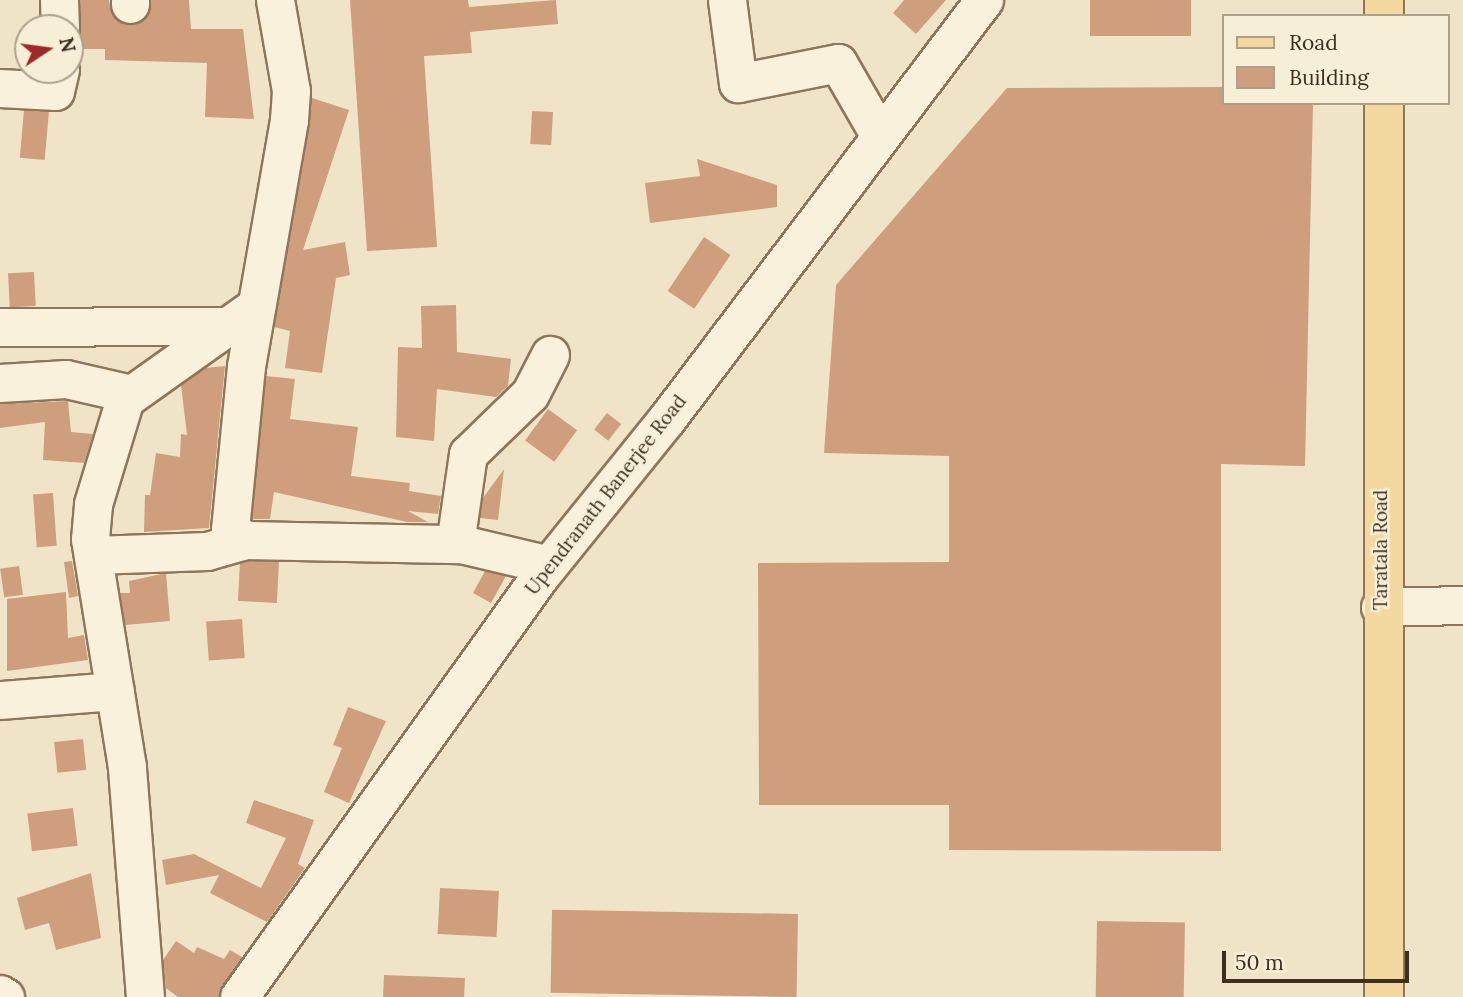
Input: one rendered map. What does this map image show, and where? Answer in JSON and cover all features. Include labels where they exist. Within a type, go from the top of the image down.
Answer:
[{"type":"main road","name":"Taratala Road","points":[[1384,105],[1380,607],[1384,997]]},
{"type":"street","points":[[275,0],[291,91],[256,306],[228,518],[235,537],[245,540],[456,544],[549,565]]},
{"type":"street","points":[[727,0],[738,83],[838,63],[880,136]]},
{"type":"street","name":"Upendranath Banerjee Road","points":[[239,997],[549,565],[984,0]]},
{"type":"street","points":[[0,88],[55,91],[57,84]]},
{"type":"street","points":[[145,997],[115,691],[93,555],[93,503],[119,409],[131,394],[256,306]]},
{"type":"street","points":[[0,327],[226,326]]},
{"type":"street","points":[[456,544],[468,454],[530,394],[550,355]]},
{"type":"street","points":[[0,383],[66,379],[131,394]]},
{"type":"street","points":[[93,555],[207,551],[245,540]]},
{"type":"street","points":[[1380,607],[1463,605]]},
{"type":"street","points":[[0,700],[115,691]]},
{"type":"street","points":[[0,994],[5,997]]},
{"type":"building","points":[[80,0],[109,0],[112,15],[129,25],[148,15],[151,0],[189,0],[191,29],[243,29],[254,119],[205,117],[207,63],[105,60],[105,49],[84,49],[84,14],[80,14]]},
{"type":"building","points":[[350,0],[468,0],[469,7],[556,0],[558,24],[470,32],[472,53],[424,56],[437,247],[367,251]]},
{"type":"building","points":[[904,0],[946,0],[916,34],[893,13]]},
{"type":"building","points":[[1090,0],[1191,0],[1191,36],[1090,36]]},
{"type":"building","points":[[1222,87],[1222,105],[1313,105],[1305,466],[1221,464],[1221,851],[949,850],[949,805],[759,805],[758,563],[949,562],[949,456],[824,453],[836,285],[1007,88]]},
{"type":"building","points":[[312,98],[349,110],[303,250],[345,242],[350,275],[336,278],[322,373],[285,368],[290,331],[274,327]]},
{"type":"building","points":[[24,110],[49,112],[45,160],[20,158]]},
{"type":"building","points":[[532,111],[553,112],[551,145],[530,144]]},
{"type":"building","points":[[697,159],[777,185],[777,207],[650,223],[645,183],[700,176]]},
{"type":"building","points":[[704,237],[731,255],[694,309],[668,291]]},
{"type":"building","points":[[34,272],[36,306],[10,307],[8,273]]},
{"type":"building","points":[[456,305],[457,352],[511,359],[508,386],[496,397],[437,389],[434,441],[396,437],[398,347],[422,348],[421,306]]},
{"type":"building","points":[[225,366],[209,528],[144,532],[145,495],[150,495],[156,453],[180,457],[181,434],[187,435],[181,385],[205,368]]},
{"type":"building","points":[[266,376],[295,379],[290,419],[358,427],[351,476],[410,483],[409,491],[441,496],[438,514],[408,511],[428,522],[407,522],[274,492],[270,519],[252,519]]},
{"type":"building","points":[[68,401],[71,432],[93,434],[84,463],[43,460],[45,422],[0,428],[0,404]]},
{"type":"building","points":[[548,409],[577,430],[554,462],[525,441]]},
{"type":"building","points":[[607,413],[621,424],[608,441],[594,430]]},
{"type":"building","points":[[504,469],[498,520],[480,518],[483,498]]},
{"type":"building","points":[[53,493],[57,546],[37,547],[33,494]]},
{"type":"building","points":[[240,560],[279,562],[277,603],[238,601]]},
{"type":"building","points":[[72,561],[78,596],[69,598],[64,562]]},
{"type":"building","points":[[19,566],[23,595],[4,597],[0,569]]},
{"type":"building","points":[[485,571],[506,576],[491,603],[473,593]]},
{"type":"building","points":[[166,573],[170,621],[125,625],[120,593],[130,593],[129,581]]},
{"type":"building","points":[[66,592],[68,638],[84,635],[88,660],[7,671],[7,599]]},
{"type":"building","points":[[242,619],[245,658],[209,660],[206,622]]},
{"type":"building","points":[[348,707],[386,721],[349,803],[324,792],[342,748],[333,745]]},
{"type":"building","points":[[83,739],[86,770],[57,773],[54,742]]},
{"type":"building","points":[[254,800],[314,820],[298,864],[305,868],[267,922],[210,893],[219,875],[166,885],[162,860],[194,854],[261,888],[286,838],[246,823]]},
{"type":"building","points":[[73,808],[78,846],[32,851],[27,814]]},
{"type":"building","points":[[91,873],[101,938],[56,950],[49,923],[25,930],[17,898]]},
{"type":"building","points":[[440,888],[499,891],[497,937],[438,934]]},
{"type":"building","points":[[552,910],[798,914],[797,997],[551,993]]},
{"type":"building","points":[[1097,921],[1185,923],[1184,997],[1096,997]]},
{"type":"building","points":[[176,941],[194,953],[197,947],[224,959],[230,950],[242,957],[218,997],[178,997],[166,988],[163,960]]},
{"type":"building","points":[[384,975],[465,978],[464,997],[383,997]]}]
